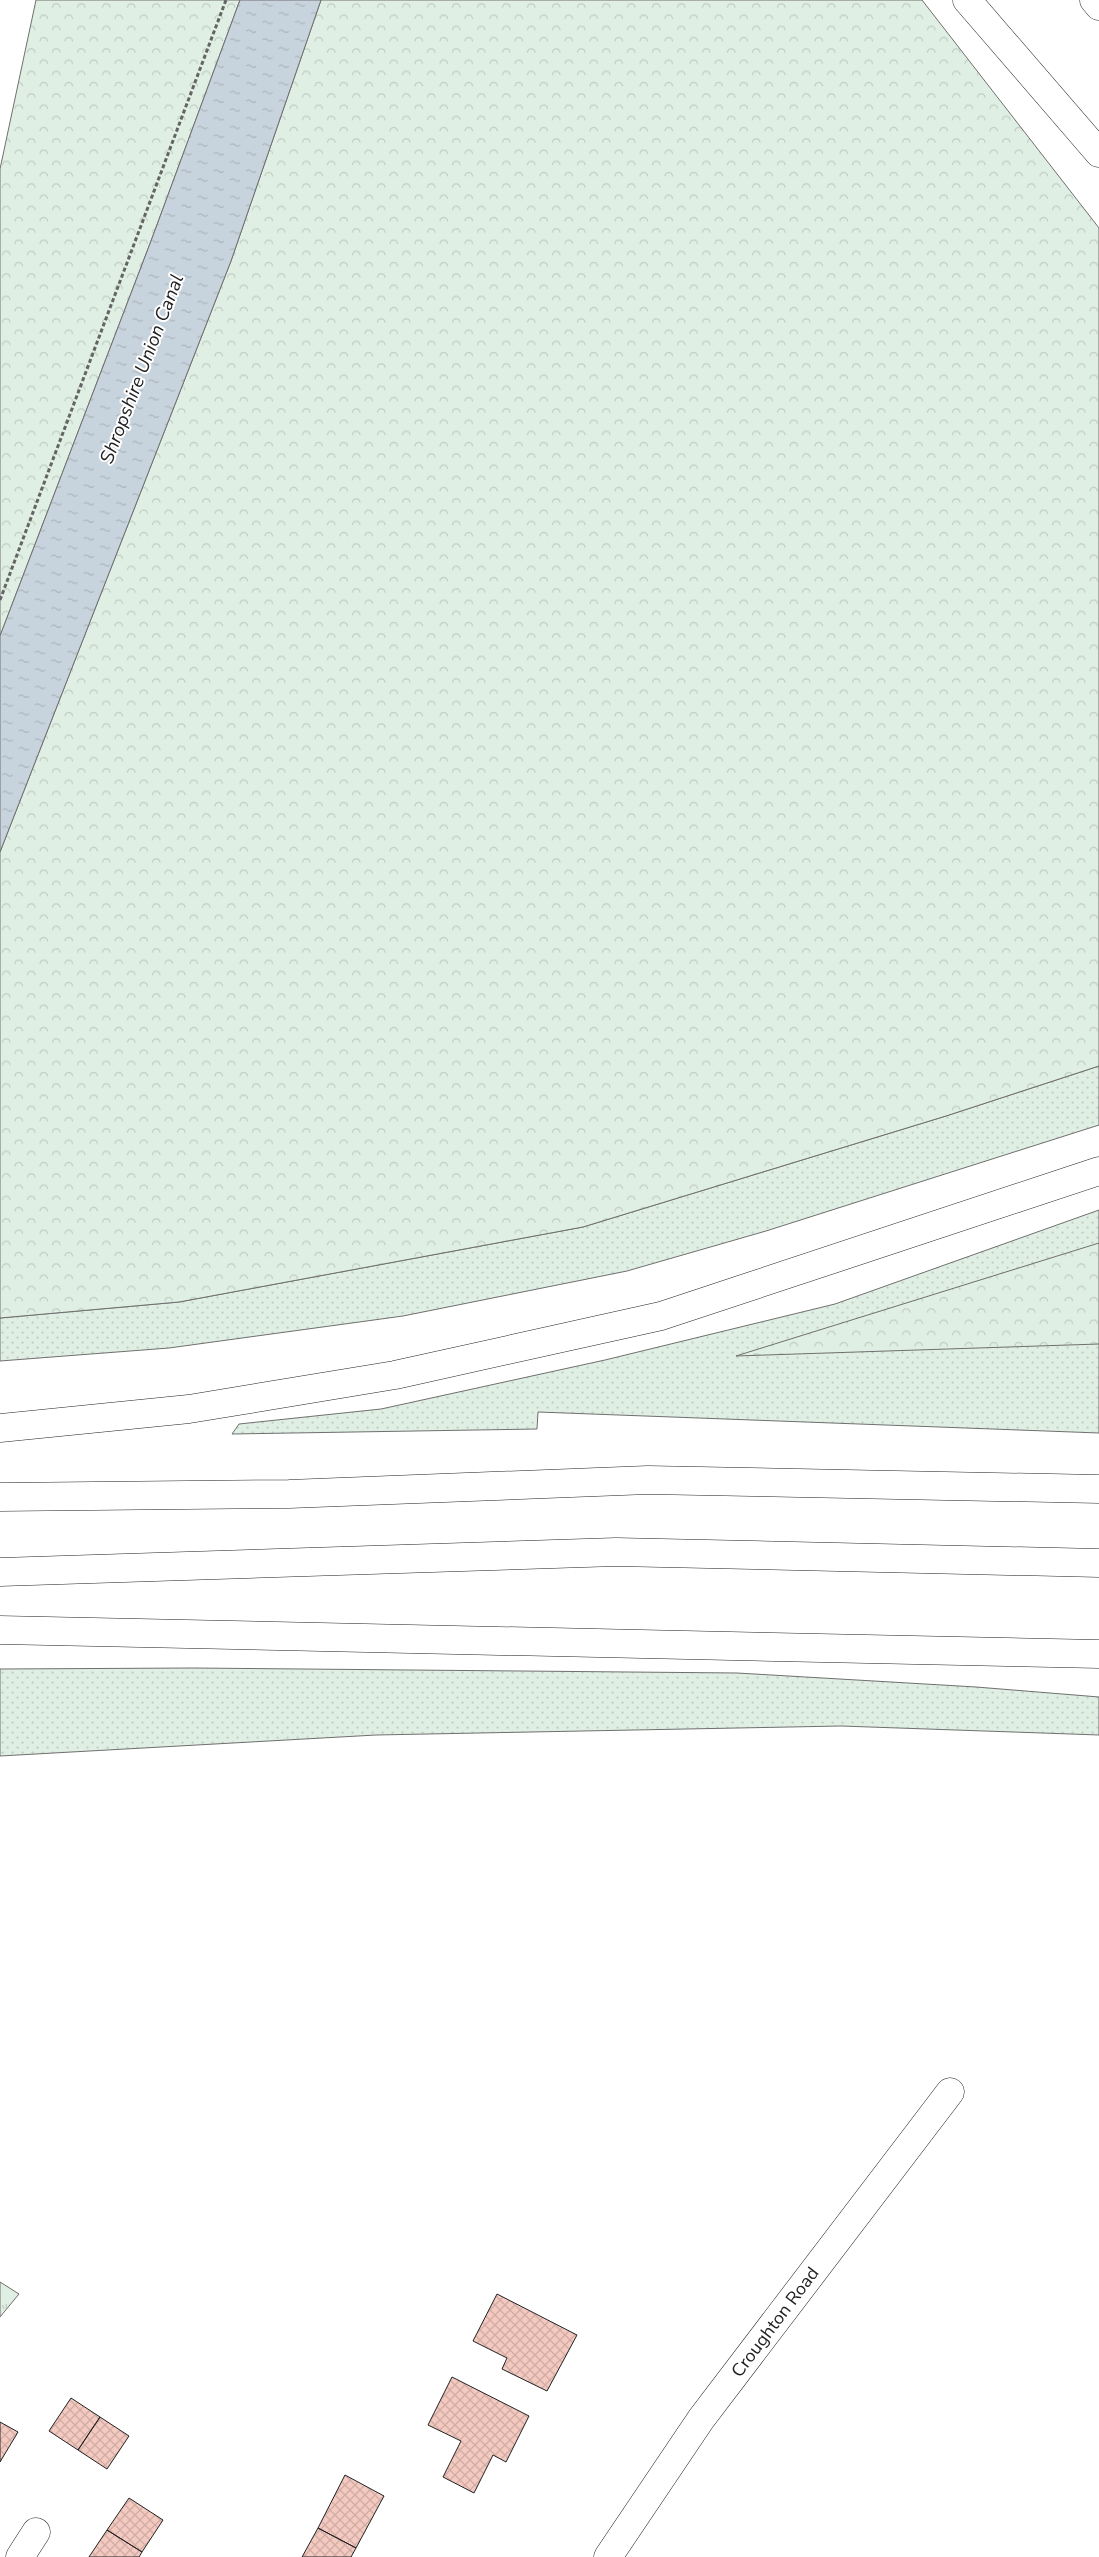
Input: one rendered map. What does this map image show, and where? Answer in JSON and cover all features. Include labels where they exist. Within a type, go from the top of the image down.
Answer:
[{"type":"main road","points":[[967,0],[1099,152]]},
{"type":"main road","points":[[1094,0],[1099,6]]},
{"type":"main road","points":[[0,1428],[189,1409],[395,1375],[661,1316],[1099,1171]]},
{"type":"main road","points":[[0,1497],[288,1494],[648,1480],[1099,1489]]},
{"type":"main road","points":[[0,1572],[616,1552],[1099,1563]]},
{"type":"main road","points":[[0,1630],[1099,1654]]},
{"type":"main road","name":"Croughton Road","points":[[608,2557],[701,2419],[950,2092]]},
{"type":"main road","points":[[20,2557],[36,2532]]},
{"type":"path","points":[[0,600],[226,0]]},
{"type":"green space","points":[[36,0],[240,0],[151,241],[0,636],[0,169]]},
{"type":"green space","points":[[321,0],[922,0],[1099,228],[1099,1066],[946,1116],[583,1227],[179,1302],[0,1318],[0,852],[231,261]]},
{"type":"green space","points":[[1099,1066],[1099,1125],[766,1231],[627,1271],[403,1316],[169,1348],[0,1361],[0,1318],[179,1302],[583,1227],[946,1116]]},
{"type":"green space","points":[[1099,1210],[1099,1433],[538,1412],[537,1429],[232,1434],[239,1424],[381,1409],[605,1360],[835,1304]]},
{"type":"green space","points":[[1099,1243],[1099,1344],[736,1356]]},
{"type":"green space","points":[[193,1668],[737,1673],[976,1687],[1099,1697],[1099,1735],[841,1726],[376,1735],[0,1756],[0,1669]]},
{"type":"green space","points":[[0,2282],[19,2294],[0,2317]]},
{"type":"water","name":"Shropshire Union Canal","points":[[240,0],[321,0],[231,261],[0,852],[0,636],[151,241]]},
{"type":"building","points":[[497,2294],[577,2335],[547,2391],[502,2369],[507,2358],[473,2341]]},
{"type":"building","points":[[452,2377],[529,2416],[506,2462],[493,2455],[474,2493],[443,2477],[461,2441],[428,2425]]},
{"type":"building","points":[[71,2398],[100,2417],[78,2450],[49,2431]]},
{"type":"building","points":[[100,2417],[129,2436],[107,2469],[78,2450]]},
{"type":"building","points":[[0,2422],[18,2432],[0,2462]]},
{"type":"building","points":[[345,2475],[384,2496],[356,2548],[318,2528]]},
{"type":"building","points":[[129,2498],[163,2520],[142,2552],[107,2530]]},
{"type":"building","points":[[318,2528],[356,2548],[351,2557],[302,2557]]},
{"type":"building","points":[[107,2530],[142,2552],[139,2557],[89,2557]]}]
